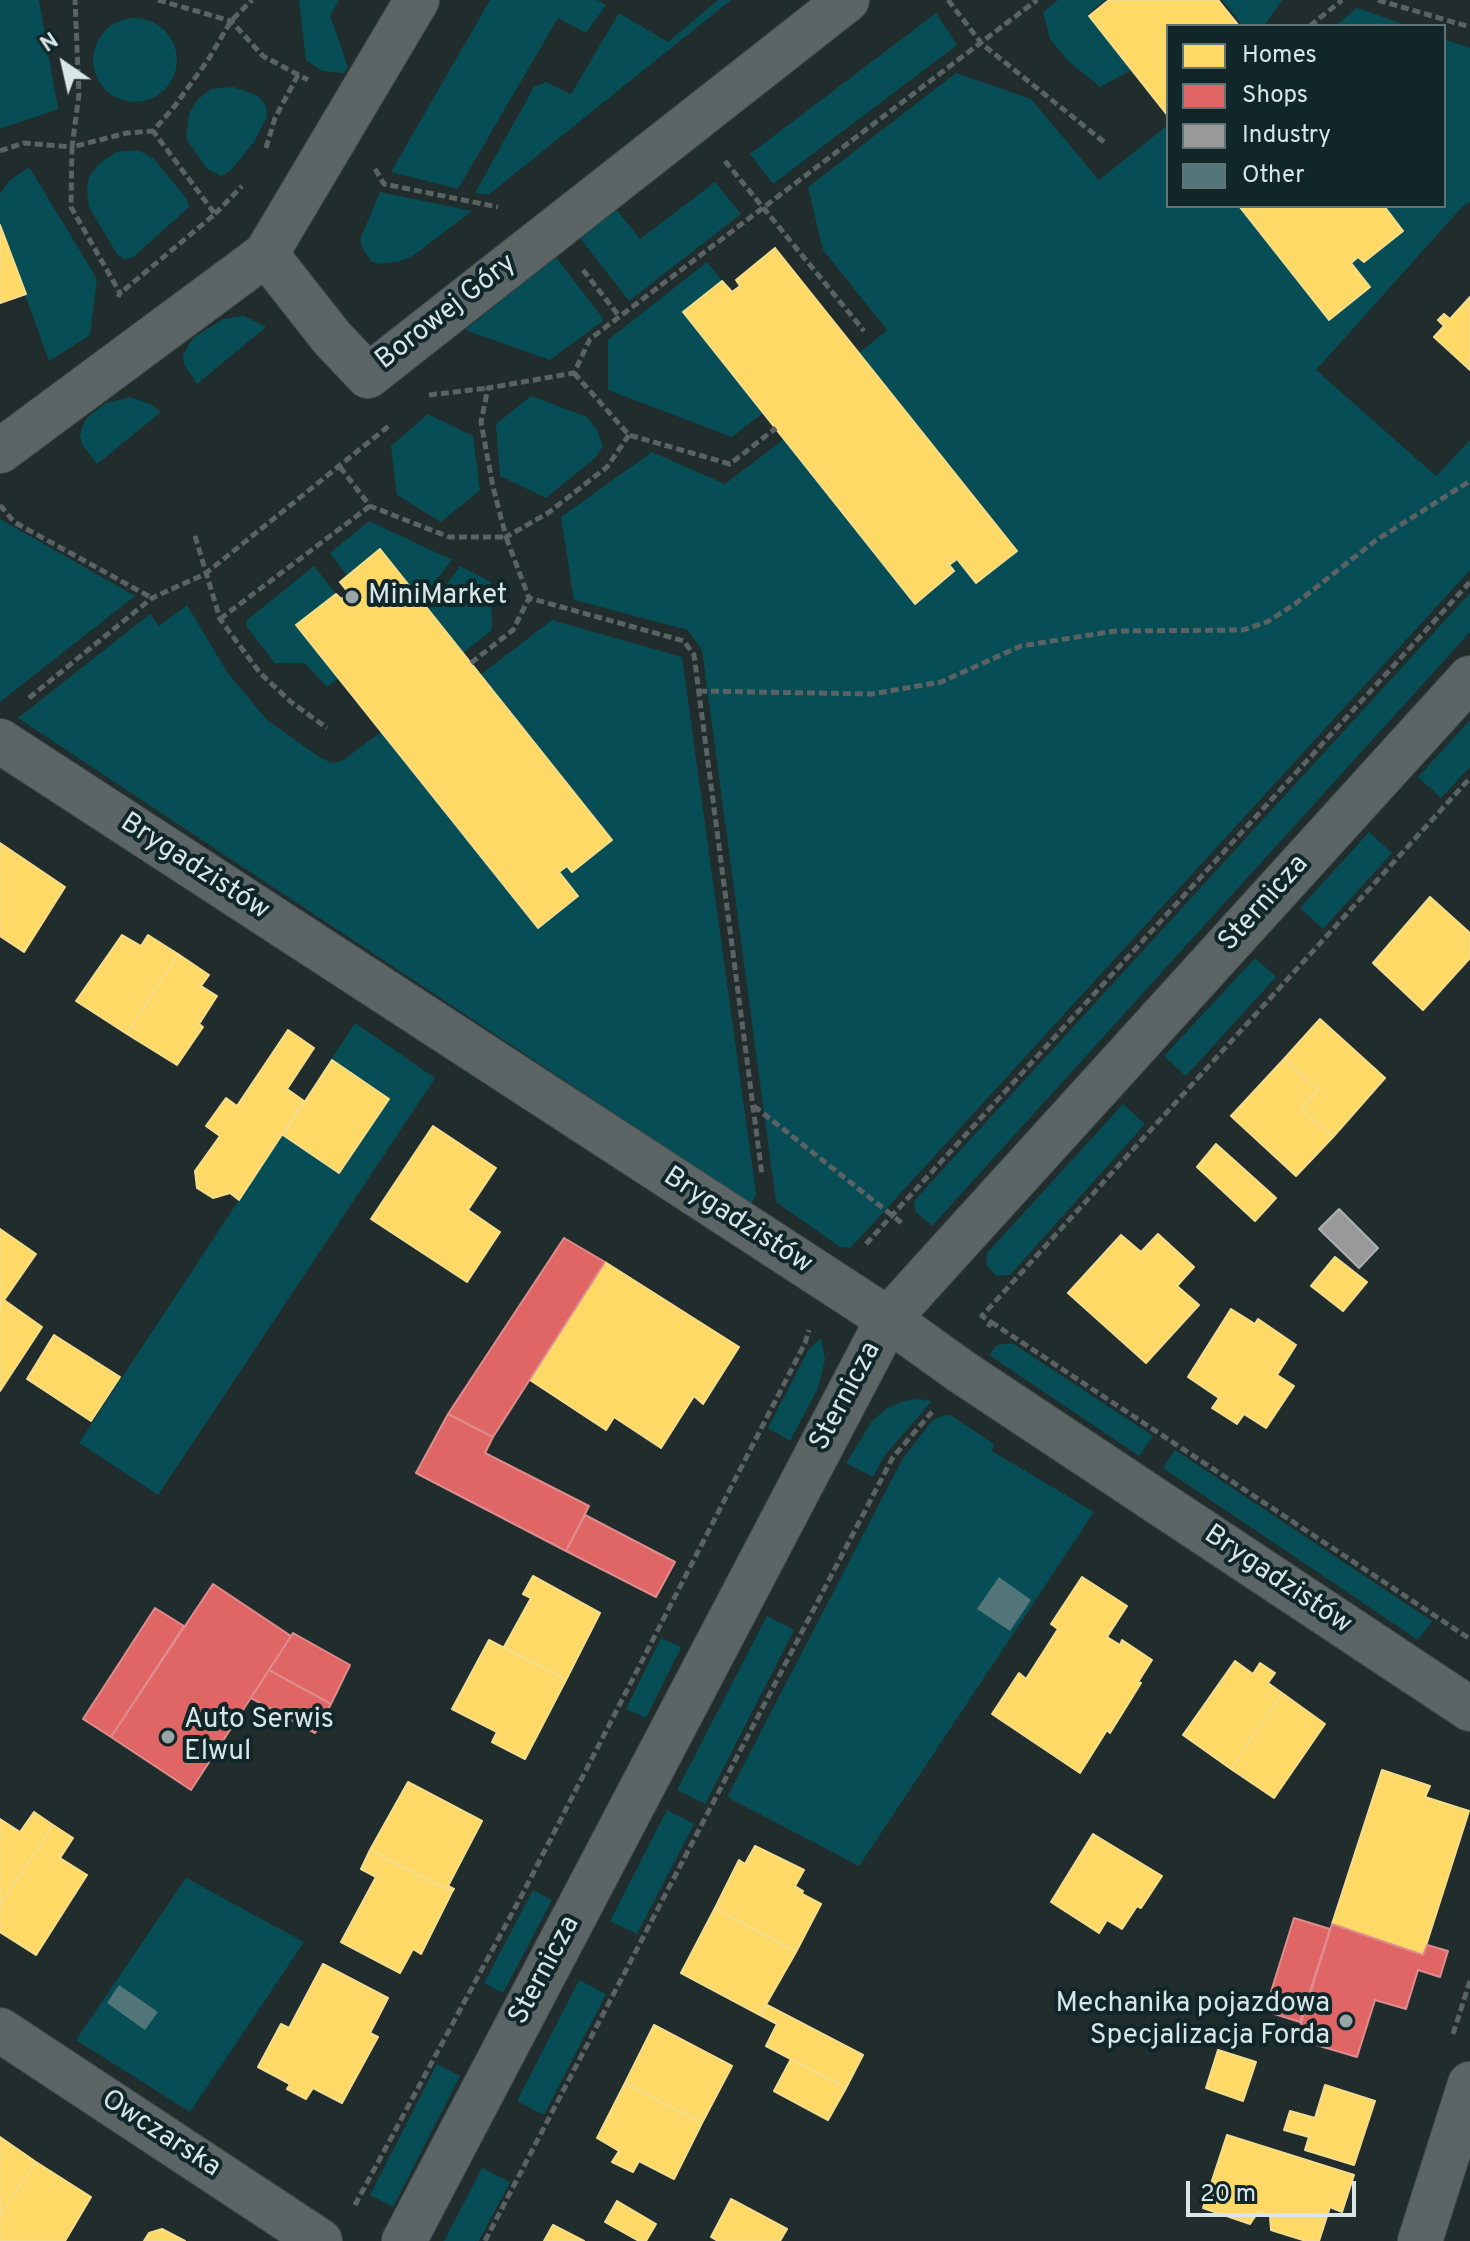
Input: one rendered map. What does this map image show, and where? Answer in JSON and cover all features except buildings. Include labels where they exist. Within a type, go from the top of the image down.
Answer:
[{"type":"street","points":[[16,440],[266,254],[417,0]]},
{"type":"street","name":"Borowej Góry","points":[[266,254],[332,338],[368,376],[847,0]]},
{"type":"street","name":"Sternicza","points":[[404,2241],[888,1319],[1470,678]]},
{"type":"street","name":"Brygadzistów","points":[[0,741],[888,1319],[962,1372],[1470,1709]]},
{"type":"street","name":"Owczarska","points":[[0,2030],[320,2241]]},
{"type":"street","points":[[1420,2241],[1470,2084]]},
{"type":"path","points":[[75,0],[79,94],[72,147],[71,207],[120,293]]},
{"type":"path","points":[[158,0],[231,21],[263,56],[332,93],[384,184],[525,213],[552,230],[619,316]]},
{"type":"path","points":[[0,151],[24,143],[72,147],[127,133],[153,131],[200,72],[231,21],[252,0]]},
{"type":"path","points":[[948,0],[982,44],[1104,142]]},
{"type":"path","points":[[574,373],[590,339],[1037,0]]},
{"type":"path","points":[[1312,24],[1342,0]]},
{"type":"path","points":[[1378,0],[1470,27]]},
{"type":"path","points":[[263,157],[275,118],[298,75]]},
{"type":"path","points":[[692,120],[864,331]]},
{"type":"path","points":[[153,131],[215,214]]},
{"type":"path","points":[[113,306],[120,293],[215,214],[248,181]]},
{"type":"path","points":[[425,396],[574,373]]},
{"type":"path","points":[[574,373],[629,435],[730,464],[776,428]]},
{"type":"path","points":[[471,663],[513,630],[529,598],[506,537],[493,487],[481,422],[488,388]]},
{"type":"path","points":[[23,703],[152,598],[205,574],[401,416]]},
{"type":"path","points":[[340,467],[370,506],[449,537],[506,537],[548,513],[607,467],[629,435]]},
{"type":"path","points":[[699,691],[872,694],[941,682],[1021,646],[1115,631],[1243,630],[1267,622],[1295,604],[1375,541],[1470,481]]},
{"type":"path","points":[[0,505],[14,522],[152,598]]},
{"type":"path","points":[[220,619],[370,506]]},
{"type":"path","points":[[195,536],[220,619],[260,673],[291,702],[327,728]]},
{"type":"path","points":[[864,1245],[1470,582]]},
{"type":"path","points":[[529,598],[684,641],[694,655],[762,1177]]},
{"type":"path","points":[[1470,778],[982,1316],[1470,1639]]},
{"type":"path","points":[[753,1105],[892,1215]]},
{"type":"path","points":[[353,2208],[524,1891],[805,1343],[811,1322]]},
{"type":"path","points":[[984,1335],[991,1322]]},
{"type":"path","points":[[485,2241],[893,1457],[940,1402]]},
{"type":"shaded area","points":[[0,0],[39,0],[58,109],[0,129]]},
{"type":"shaded area","points":[[299,0],[339,0],[330,16],[348,67],[344,73],[322,71],[306,60]]},
{"type":"shaded area","points":[[490,0],[597,0],[606,5],[586,33],[558,18],[458,189],[391,172]]},
{"type":"shaded area","points":[[718,0],[731,0],[488,195],[475,193],[534,87],[546,82],[571,94],[619,13],[668,42]]},
{"type":"shaded area","points":[[1058,0],[1105,0],[1088,14],[1132,70],[1100,87],[1068,61],[1050,39],[1043,12]]},
{"type":"shaded area","points":[[1222,0],[1282,0],[1265,24],[1241,24]]},
{"type":"shaded area","points":[[1357,8],[1403,24],[1337,24]]},
{"type":"shaded area","points":[[936,13],[957,45],[773,184],[750,154]]},
{"type":"shaded area","points":[[135,18],[151,21],[165,30],[174,44],[177,60],[174,76],[165,90],[151,99],[135,102],[119,99],[105,90],[96,76],[93,60],[96,44],[105,30],[119,21]]},
{"type":"shaded area","points":[[1446,40],[1470,48],[1470,202],[1461,208],[1316,370],[1436,476],[1470,440],[1470,570],[856,1242],[850,1248],[840,1247],[776,1202],[702,650],[688,630],[574,600],[561,517],[652,452],[725,484],[784,439],[915,603],[954,572],[949,565],[957,559],[977,582],[1016,551],[859,353],[887,330],[823,250],[808,187],[956,73],[1031,99],[1099,180],[1166,127],[1166,208],[1243,208],[1351,263],[1358,257],[1364,262],[1403,231],[1386,208],[1446,208]]},
{"type":"shaded area","points":[[233,87],[257,95],[266,106],[267,117],[254,142],[230,171],[221,176],[207,169],[186,138],[189,114],[197,100],[211,89]]},
{"type":"shaded area","points":[[138,150],[154,159],[187,199],[189,207],[132,258],[123,259],[89,207],[87,190],[89,176],[100,163],[117,152]]},
{"type":"shaded area","points":[[29,167],[97,279],[90,335],[49,361],[0,225],[0,194],[8,182]]},
{"type":"shaded area","points":[[715,182],[741,214],[629,301],[580,238],[617,210],[640,239]]},
{"type":"shaded area","points":[[380,192],[472,211],[414,255],[401,261],[379,264],[372,262],[360,240]]},
{"type":"shaded area","points":[[556,257],[604,320],[550,360],[465,330]]},
{"type":"shaded area","points":[[707,262],[722,281],[683,312],[763,413],[732,437],[608,390],[608,340]]},
{"type":"shaded area","points":[[244,316],[266,327],[197,384],[184,364],[183,355],[193,338],[223,319]]},
{"type":"shaded area","points":[[531,396],[587,417],[597,430],[603,446],[595,458],[546,498],[500,476],[496,424]]},
{"type":"shaded area","points":[[130,397],[150,404],[161,412],[97,464],[83,446],[80,437],[82,427],[87,418],[106,403]]},
{"type":"shaded area","points":[[428,414],[473,436],[480,490],[441,522],[397,495],[391,446]]},
{"type":"shaded area","points":[[0,519],[135,596],[0,702]]},
{"type":"shaded area","points":[[369,521],[452,560],[420,600],[380,550],[347,576],[330,553]]},
{"type":"shaded area","points":[[314,566],[336,594],[296,625],[339,678],[327,687],[305,663],[275,663],[247,627],[247,620]]},
{"type":"shaded area","points":[[460,566],[491,582],[492,630],[463,653],[428,610]]},
{"type":"shaded area","points":[[1470,593],[1470,632],[932,1226],[916,1212],[914,1201]]},
{"type":"shaded area","points":[[187,605],[227,672],[267,720],[321,758],[332,763],[342,761],[381,732],[539,928],[578,896],[559,872],[567,866],[572,871],[480,675],[552,620],[682,657],[756,1194],[751,1204],[18,718],[150,614],[159,626]]},
{"type":"shaded area","points":[[1470,720],[1470,767],[1441,798],[1418,777]]},
{"type":"shaded area","points":[[1369,832],[1392,853],[1323,929],[1300,908]]},
{"type":"shaded area","points":[[1255,958],[1276,977],[1186,1076],[1164,1056]]},
{"type":"shaded area","points":[[355,1023],[435,1078],[158,1495],[79,1443]]},
{"type":"shaded area","points":[[1123,1104],[1145,1124],[1010,1275],[996,1276],[986,1264],[987,1253]]},
{"type":"shaded area","points":[[821,1338],[825,1360],[818,1388],[790,1441],[768,1428],[809,1349]]},
{"type":"shaded area","points":[[1012,1343],[1153,1436],[1139,1456],[989,1355],[997,1345]]},
{"type":"shaded area","points":[[903,1401],[932,1401],[885,1455],[873,1477],[846,1463],[872,1421],[886,1409]]},
{"type":"shaded area","points":[[950,1415],[994,1444],[992,1451],[1094,1512],[859,1866],[727,1797],[903,1458],[932,1421]]},
{"type":"shaded area","points":[[1175,1450],[1432,1621],[1418,1640],[1163,1468]]},
{"type":"shaded area","points":[[767,1616],[794,1630],[705,1804],[677,1790]]},
{"type":"shaded area","points":[[661,1638],[681,1647],[646,1718],[626,1709]]},
{"type":"shaded area","points":[[667,1810],[694,1824],[637,1934],[610,1921]]},
{"type":"shaded area","points":[[186,1878],[304,1942],[190,2112],[76,2040]]},
{"type":"shaded area","points":[[533,1890],[552,1900],[503,1993],[484,1983]]},
{"type":"shaded area","points":[[579,1980],[606,1994],[544,2115],[517,2101]]},
{"type":"shaded area","points":[[437,2064],[460,2076],[393,2207],[370,2195]]},
{"type":"shaded area","points":[[482,2168],[510,2182],[479,2241],[444,2241]]},
{"type":"place","name":"MiniMarket","points":[[352,597]]},
{"type":"place","name":"Auto Serwis Elwul","points":[[168,1737]]},
{"type":"place","name":"Mechanika pojazdowa Specjalizacja Forda","points":[[1346,2021]]}]
